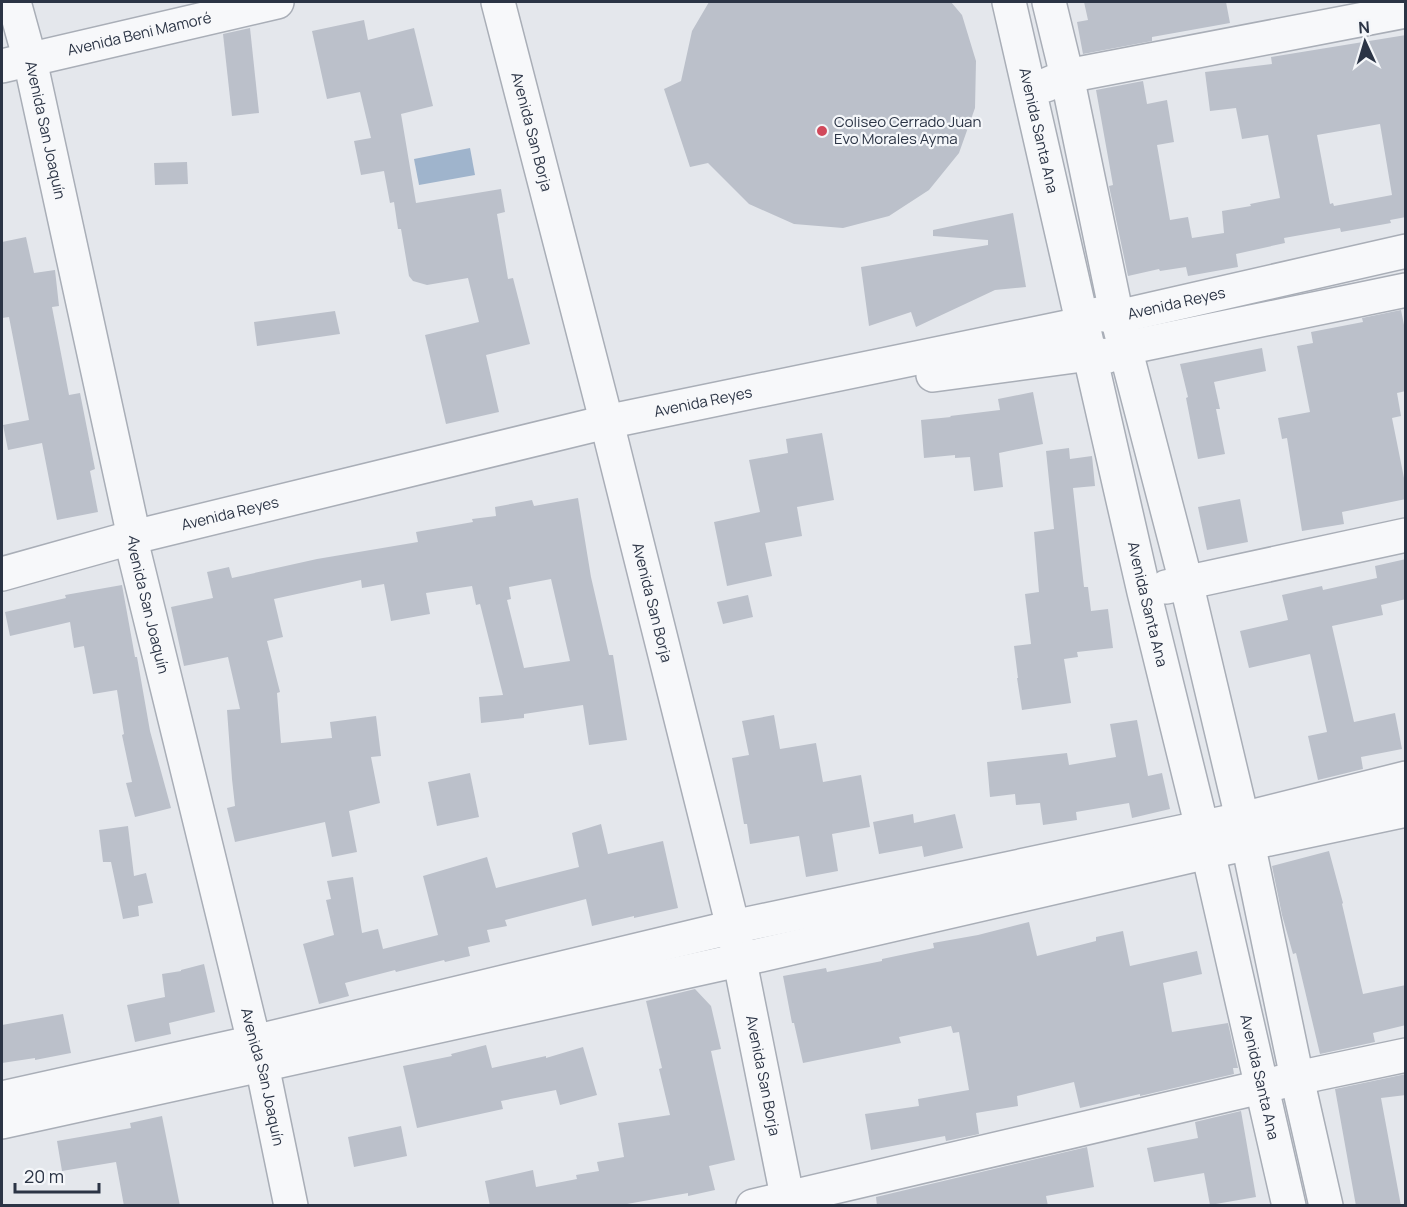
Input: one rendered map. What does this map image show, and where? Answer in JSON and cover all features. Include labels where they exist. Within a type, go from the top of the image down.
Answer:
[{"type":"street","name":"Avenida San Joaquín","points":[[14,2],[16,63],[258,1054],[291,1206]]},
{"type":"street","name":"Avenida Beni Mamoré","points":[[16,63],[277,2]]},
{"type":"street","name":"Avenida San Borja","points":[[498,2],[733,927],[788,1202]]},
{"type":"street","name":"Avenida Santa Ana","points":[[1009,2],[1144,592],[1205,839],[1289,1206]]},
{"type":"street","points":[[1049,2],[1067,76],[1121,332],[1186,582],[1245,831],[1326,1206]]},
{"type":"street","points":[[1030,92],[1067,76],[1406,11]]},
{"type":"street","name":"Avenida Reyes","points":[[1121,332],[1406,251]]},
{"type":"street","name":"Avenida Reyes","points":[[2,574],[608,430],[1086,339],[1098,314],[1121,332],[1406,290]]},
{"type":"street","points":[[1144,592],[1406,535]]},
{"type":"street","name":"Avenida Reyes","points":[[2,586],[134,543]]},
{"type":"street","points":[[1245,831],[1406,778]]},
{"type":"street","points":[[2,1122],[733,927],[1245,831],[1406,810]]},
{"type":"street","points":[[2,1098],[258,1054],[739,960],[1205,839]]},
{"type":"street","points":[[753,1206],[788,1202],[1297,1078],[1406,1055]]},
{"type":"water","points":[[470,148],[475,175],[419,185],[414,159]]},
{"type":"building","name":"Coliseo Cerrado Juan Evo Morales Ayma","points":[[709,2],[951,2],[962,15],[976,61],[975,108],[959,153],[929,190],[889,216],[843,228],[794,224],[749,204],[708,163],[690,167],[664,89],[681,81],[692,31]]},
{"type":"building","points":[[1084,2],[1226,2],[1230,23],[1152,37],[1152,41],[1083,54],[1077,22],[1088,20]]},
{"type":"building","points":[[364,20],[368,40],[414,28],[433,106],[401,114],[416,203],[501,189],[505,212],[497,214],[508,279],[513,278],[530,344],[486,355],[499,412],[446,424],[425,335],[479,322],[468,278],[427,285],[413,281],[409,276],[401,229],[398,229],[394,202],[390,203],[384,171],[361,175],[354,141],[371,138],[360,92],[327,99],[312,31]]},
{"type":"building","points":[[250,28],[259,113],[232,116],[223,34]]},
{"type":"building","points":[[1406,35],[1406,217],[1390,220],[1391,223],[1341,232],[1340,228],[1284,238],[1285,243],[1236,254],[1238,267],[1188,276],[1186,267],[1160,271],[1159,269],[1128,276],[1109,186],[1113,185],[1096,90],[1143,81],[1147,104],[1167,100],[1174,142],[1157,145],[1170,220],[1188,217],[1192,238],[1224,233],[1222,211],[1280,198],[1268,135],[1242,139],[1236,108],[1210,111],[1205,72],[1272,64],[1271,57]],"holes":[[[1380,124],[1392,195],[1334,206],[1333,203],[1330,204],[1317,135]]]},
{"type":"building","points":[[187,162],[188,184],[155,185],[154,163]]},
{"type":"building","points":[[1013,213],[1026,287],[995,290],[916,327],[911,312],[869,326],[861,267],[988,245],[988,240],[933,236],[933,230]]},
{"type":"building","points":[[26,237],[34,273],[55,270],[59,306],[52,307],[69,395],[80,393],[95,469],[90,471],[98,512],[57,520],[42,443],[8,450],[3,425],[29,420],[9,317],[2,318],[2,242]]},
{"type":"building","points":[[1401,310],[1406,335],[1406,391],[1397,393],[1401,416],[1392,418],[1406,488],[1406,499],[1342,512],[1344,524],[1302,531],[1287,438],[1282,439],[1278,418],[1310,412],[1297,346],[1313,343],[1311,332],[1363,322],[1362,318]]},
{"type":"building","points":[[335,311],[340,334],[257,346],[254,322]]},
{"type":"building","points":[[1262,348],[1266,371],[1214,382],[1220,409],[1216,409],[1225,454],[1198,459],[1180,364]]},
{"type":"building","points":[[1033,392],[1043,444],[999,453],[1003,487],[974,491],[970,457],[955,458],[955,455],[924,458],[921,420],[1000,410],[998,399]]},
{"type":"building","points":[[822,433],[834,500],[797,507],[802,536],[765,543],[772,576],[727,586],[714,522],[760,512],[749,460],[788,453],[786,439]]},
{"type":"building","points":[[1069,448],[1070,459],[1092,456],[1095,486],[1073,488],[1084,587],[1088,587],[1091,611],[1108,609],[1113,648],[1077,652],[1078,657],[1064,659],[1071,703],[1022,710],[1014,646],[1031,644],[1025,594],[1039,592],[1034,532],[1054,529],[1046,451]]},
{"type":"building","points":[[578,498],[591,577],[609,655],[613,655],[627,740],[589,745],[583,705],[524,714],[524,718],[481,723],[479,697],[503,695],[480,604],[476,605],[472,586],[426,593],[430,614],[391,621],[384,584],[362,588],[361,580],[274,599],[283,637],[267,641],[280,692],[277,693],[281,743],[332,738],[330,722],[376,716],[381,756],[371,757],[380,803],[349,811],[357,852],[332,857],[325,822],[235,842],[227,808],[235,806],[227,710],[240,709],[228,657],[184,666],[171,607],[213,598],[207,572],[229,567],[232,578],[317,559],[418,542],[416,532],[496,516],[495,507],[532,500],[534,506]],"holes":[[[551,579],[570,661],[524,668],[507,600],[511,599],[509,587]]]},
{"type":"building","points":[[1240,499],[1248,542],[1207,550],[1198,507]]},
{"type":"building","points":[[1406,559],[1406,599],[1381,605],[1383,615],[1332,626],[1354,722],[1395,713],[1402,749],[1361,757],[1363,769],[1318,780],[1308,736],[1327,732],[1310,654],[1249,668],[1240,631],[1288,620],[1282,595],[1322,586],[1323,590],[1377,578],[1375,566]]},
{"type":"building","points":[[122,585],[150,731],[171,808],[135,817],[126,783],[132,782],[122,735],[124,734],[117,690],[93,694],[84,646],[74,648],[70,622],[10,636],[5,612],[66,598],[65,595]]},
{"type":"building","points":[[748,595],[753,617],[723,624],[717,602]]},
{"type":"building","points":[[774,715],[780,749],[816,743],[823,782],[861,775],[870,827],[832,834],[838,871],[806,877],[799,836],[750,844],[732,758],[749,755],[742,721]]},
{"type":"building","points":[[1137,720],[1148,776],[1162,773],[1170,809],[1132,818],[1129,803],[1076,812],[1077,820],[1043,825],[1040,803],[1016,805],[1015,794],[990,797],[987,762],[1067,753],[1069,765],[1116,757],[1110,724]]},
{"type":"building","points":[[470,773],[479,817],[437,826],[428,782]]},
{"type":"building","points":[[913,814],[914,823],[955,814],[963,848],[924,857],[922,846],[879,854],[873,822]]},
{"type":"building","points":[[601,824],[608,854],[663,841],[678,908],[592,926],[586,899],[505,920],[507,926],[487,930],[490,942],[468,947],[470,956],[396,972],[395,970],[345,983],[349,996],[319,1004],[303,944],[334,935],[326,900],[331,899],[327,881],[353,877],[362,933],[378,929],[383,949],[438,935],[423,876],[487,857],[496,888],[579,867],[572,833]]},
{"type":"building","points":[[128,826],[134,876],[146,873],[153,903],[138,906],[139,916],[123,919],[111,862],[103,862],[99,830]]},
{"type":"building","points":[[1329,851],[1363,994],[1406,985],[1406,1025],[1373,1033],[1375,1042],[1320,1054],[1296,953],[1293,954],[1282,915],[1272,866]]},
{"type":"building","points":[[1029,922],[1037,956],[1096,941],[1096,937],[1123,931],[1130,966],[1197,951],[1202,974],[1163,983],[1172,1032],[1228,1023],[1238,1068],[1233,1068],[1234,1074],[1080,1108],[1074,1082],[1017,1096],[1018,1106],[976,1113],[979,1134],[946,1141],[945,1136],[871,1150],[865,1114],[919,1106],[918,1099],[969,1090],[959,1032],[953,1033],[951,1026],[899,1037],[901,1043],[803,1063],[783,976],[826,968],[827,972],[882,961],[882,959],[934,948],[933,943],[978,935]]},
{"type":"building","points":[[204,964],[215,1012],[169,1023],[171,1034],[135,1042],[127,1005],[165,997],[162,974]]},
{"type":"building","points":[[695,989],[711,1006],[721,1049],[711,1051],[735,1160],[709,1166],[715,1190],[616,1206],[490,1206],[485,1181],[533,1170],[536,1187],[577,1179],[576,1175],[599,1171],[597,1162],[624,1157],[618,1123],[670,1115],[659,1069],[662,1068],[646,1001]]},
{"type":"building","points":[[63,1014],[71,1053],[2,1063],[2,1025]]},
{"type":"building","points":[[486,1045],[492,1068],[546,1056],[546,1058],[583,1047],[597,1095],[560,1105],[556,1090],[501,1101],[503,1109],[417,1128],[403,1066],[452,1056],[451,1054]]},
{"type":"building","points":[[1406,1074],[1406,1095],[1381,1098],[1401,1206],[1356,1206],[1335,1089]]},
{"type":"building","points":[[1241,1111],[1256,1197],[1210,1205],[1204,1173],[1154,1182],[1147,1148],[1198,1138],[1195,1122]]},
{"type":"building","points":[[162,1116],[180,1206],[124,1206],[116,1162],[62,1171],[57,1141],[131,1128],[130,1123]]},
{"type":"building","points":[[401,1126],[407,1156],[354,1167],[348,1137]]},
{"type":"building","points":[[1087,1147],[1094,1187],[1046,1196],[1048,1206],[877,1206],[876,1197]]},
{"type":"place","name":"Coliseo Cerrado Juan Evo Morales Ayma","points":[[822,131]]}]
